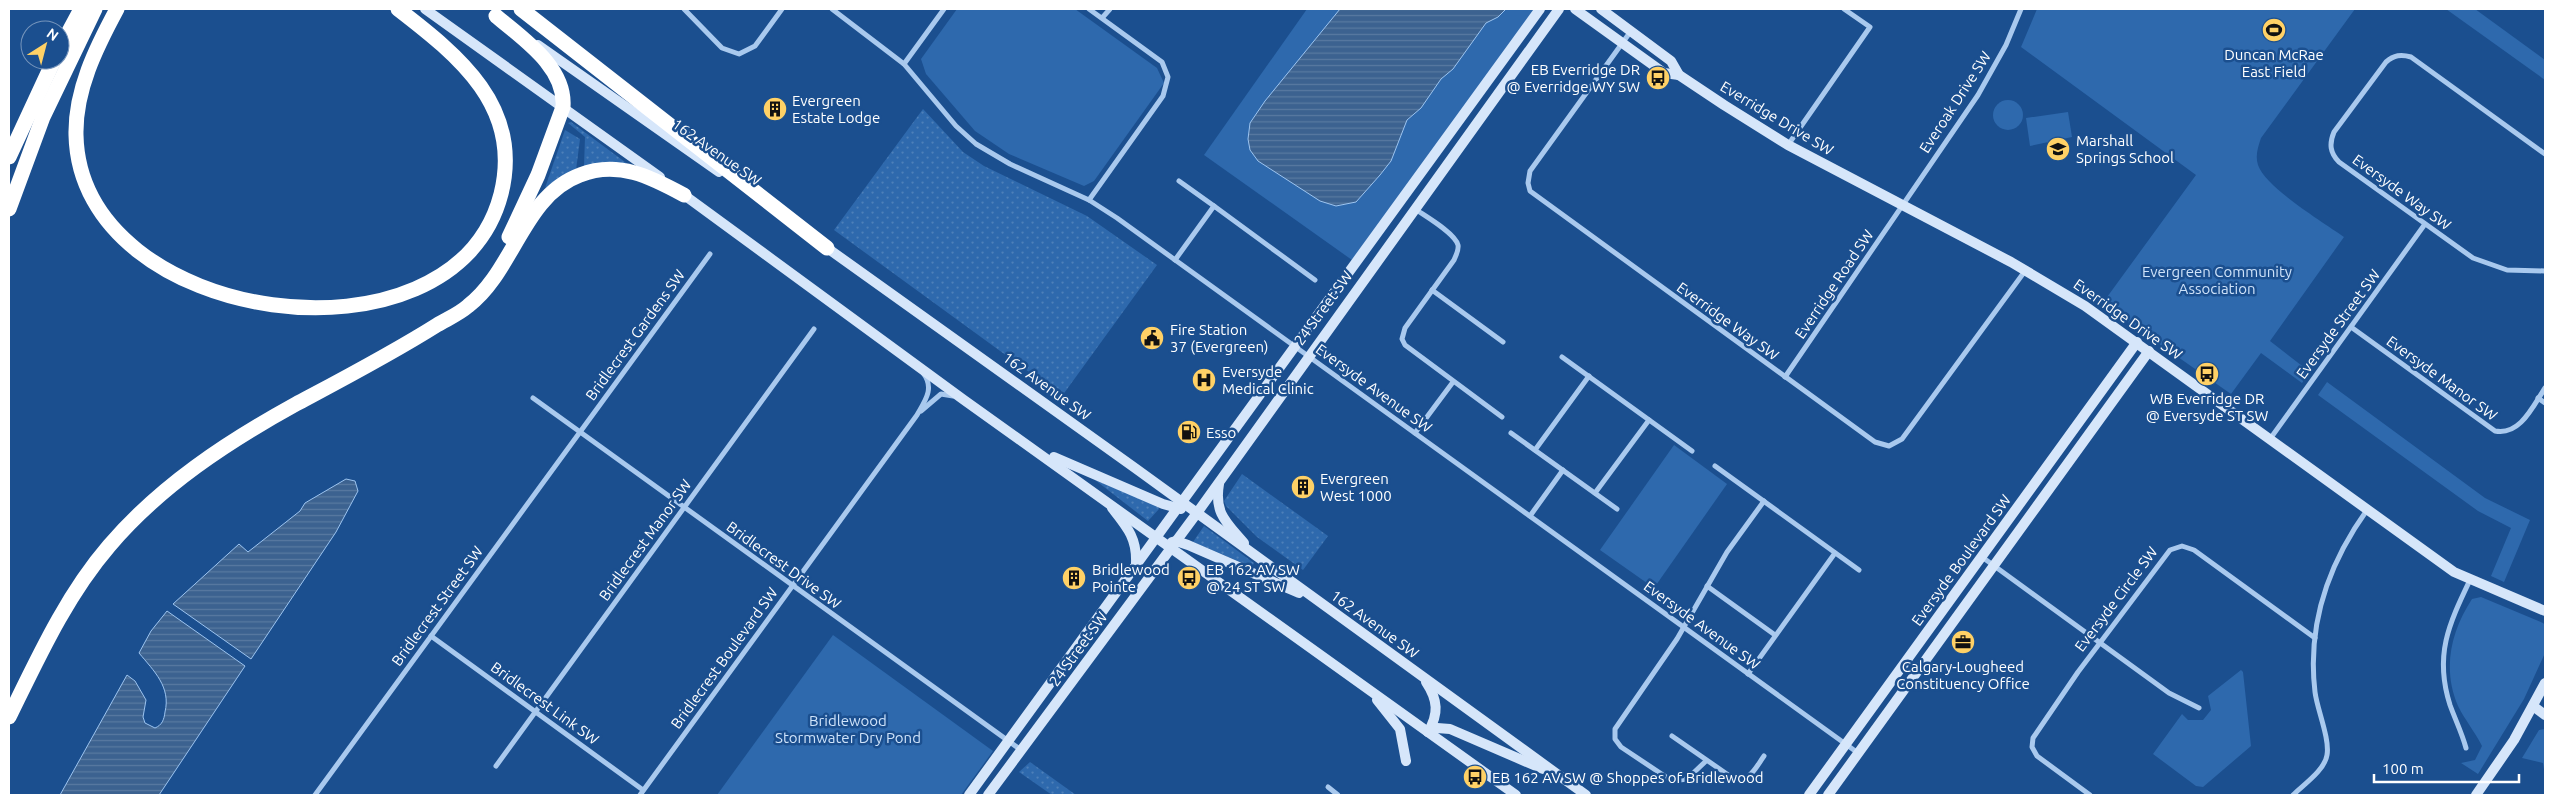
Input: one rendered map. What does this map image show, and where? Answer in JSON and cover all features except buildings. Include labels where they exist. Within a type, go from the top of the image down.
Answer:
[{"type":"highway","points":[[70,29],[81,9]]},
{"type":"highway","points":[[9,209],[43,117],[95,9]]},
{"type":"highway","points":[[117,9],[85,79],[76,133],[81,167],[100,213],[137,250],[171,273],[209,291],[252,302],[323,308],[362,303],[394,296],[440,277],[458,263],[478,240],[498,205],[503,186],[504,144],[500,122],[491,102],[479,83],[457,57],[398,9]]},
{"type":"highway","points":[[521,9],[827,248]]},
{"type":"highway","points":[[438,325],[464,302],[488,273],[503,248],[538,176],[563,107],[564,97],[560,82],[552,69],[536,51],[491,12]]},
{"type":"highway","points":[[9,157],[49,70]]},
{"type":"highway","points":[[9,717],[53,629],[81,584],[109,546],[144,510],[182,476],[222,448],[293,406],[384,358],[469,306],[495,279],[540,205],[555,190],[578,175],[604,169],[634,172],[653,178],[684,195]]},
{"type":"street","points":[[425,9],[563,107],[912,362],[1101,496],[1154,540],[1171,544],[1321,603]]},
{"type":"street","points":[[684,9],[722,48],[739,54],[755,46],[782,9]]},
{"type":"street","name":"Eversyde Avenue SW","points":[[832,9],[904,64],[956,126],[976,144],[1010,164],[1089,200],[1858,753]]},
{"type":"street","points":[[904,64],[944,9]]},
{"type":"street","points":[[1088,9],[1162,62],[1168,81],[1163,96],[1089,200]]},
{"type":"street","points":[[1102,18],[1110,9]]},
{"type":"street","name":"24 Street SW","points":[[969,795],[1540,9]]},
{"type":"street","name":"24 Street SW","points":[[988,795],[1194,511],[1204,504],[1414,208],[1559,9]]},
{"type":"street","name":"Everridge Drive SW","points":[[1575,9],[1664,73],[1679,75],[1788,145],[2025,270],[2085,306],[2442,563],[2470,580],[2545,611]]},
{"type":"street","name":"Everridge Drive SW","points":[[1601,9],[1671,61],[1679,75]]},
{"type":"street","points":[[1788,145],[1870,27],[1844,9]]},
{"type":"street","name":"Everoak Drive SW","points":[[1903,205],[1990,75],[2021,9]]},
{"type":"street","name":"162 Avenue SW","points":[[491,12],[827,248],[1178,506],[1194,511],[1586,795]]},
{"type":"street","name":"Everridge Way SW","points":[[1631,31],[1530,171],[1528,177],[1530,191],[1875,442],[1885,447],[1896,445],[1902,439],[2025,270]]},
{"type":"street","name":"Eversyde Way SW","points":[[2545,154],[2411,57],[2399,55],[2390,58],[2334,132],[2331,150],[2339,162],[2425,224],[2482,262],[2507,270],[2545,271]]},
{"type":"street","points":[[1179,181],[1315,280]]},
{"type":"street","name":"Everridge Road SW","points":[[1785,377],[1903,205]]},
{"type":"street","points":[[1175,260],[1214,206]]},
{"type":"street","points":[[1414,208],[1450,234],[1458,245],[1454,260],[1405,328],[1402,339],[1411,352],[1502,417]]},
{"type":"street","name":"Eversyde Street SW","points":[[2270,439],[2425,224]]},
{"type":"street","name":"Bridlecrest Gardens SW","points":[[580,432],[710,254]]},
{"type":"street","points":[[1432,290],[1503,342]]},
{"type":"street","name":"Eversyde Manor SW","points":[[2351,328],[2495,431],[2507,432],[2518,425],[2538,398]]},
{"type":"street","name":"Bridlecrest Manor SW","points":[[496,766],[814,329]]},
{"type":"street","name":"Eversyde Boulevard SW","points":[[1809,795],[2137,342]]},
{"type":"street","name":"Eversyde Boulevard SW","points":[[1828,795],[2149,351]]},
{"type":"street","points":[[1562,357],[1692,451]]},
{"type":"street","points":[[912,362],[926,377],[929,385],[928,394],[917,415]]},
{"type":"street","points":[[1535,450],[1589,376]]},
{"type":"street","points":[[1415,434],[1453,382]]},
{"type":"street","points":[[2545,388],[2538,398],[2545,403]]},
{"type":"street","points":[[917,415],[941,394],[968,402]]},
{"type":"street","name":"Bridlecrest Drive SW","points":[[533,398],[1008,743],[1021,750]]},
{"type":"street","name":"Bridlecrest Boulevard SW","points":[[640,795],[917,415]]},
{"type":"street","points":[[1595,494],[1649,420]]},
{"type":"street","name":"Bridlecrest Street SW","points":[[315,795],[580,432]]},
{"type":"street","points":[[1512,432],[1617,509]]},
{"type":"street","points":[[1032,446],[1178,506]]},
{"type":"street","points":[[1715,466],[1859,570]]},
{"type":"street","points":[[1530,516],[1563,470]]},
{"type":"street","points":[[1219,482],[1216,499],[1221,514],[1256,557]]},
{"type":"street","points":[[1101,496],[1131,532],[1137,549],[1136,563]]},
{"type":"street","points":[[1706,761],[1688,780],[1672,781],[1621,747],[1614,734],[1618,722],[1683,627],[1727,552],[1764,501]]},
{"type":"street","points":[[2293,795],[2321,767],[2327,754],[2314,685],[2315,638],[2328,579],[2344,546],[2368,509]]},
{"type":"street","points":[[1171,544],[1516,795]]},
{"type":"street","name":"Eversyde Circle SW","points":[[2090,795],[2040,759],[2034,752],[2032,744],[2034,734],[2164,554],[2175,547],[2182,546],[2194,550],[2315,638]]},
{"type":"street","points":[[1748,674],[1835,553]]},
{"type":"street","points":[[1982,557],[2169,693],[2199,708]]},
{"type":"street","points":[[2466,748],[2448,700],[2442,664],[2447,630],[2470,580]]},
{"type":"street","points":[[1707,586],[1775,635]]},
{"type":"street","name":"Bridlecrest Link SW","points":[[431,636],[644,790]]},
{"type":"street","points":[[1423,678],[1436,704],[1435,720],[1428,732]]},
{"type":"street","points":[[2476,795],[2514,740],[2533,706],[2543,694],[2545,683]]},
{"type":"street","points":[[1367,687],[1400,729],[1406,761]]},
{"type":"street","points":[[2533,706],[2545,715]]},
{"type":"street","points":[[1428,732],[1438,728],[1450,729],[1560,776]]},
{"type":"street","points":[[1672,736],[1730,778],[1739,780],[1750,776],[1764,756]]},
{"type":"street","points":[[1328,787],[1338,795]]},
{"type":"green space","points":[[957,9],[1075,9],[1157,68],[1164,83],[1094,181],[1084,186],[1009,154],[975,131],[926,74],[921,59]]},
{"type":"green space","points":[[1307,9],[1536,9],[1352,260],[1204,155]]},
{"type":"green space","name":"Evergreen Community Association","points":[[2037,9],[2355,9],[2261,138],[2257,152],[2258,165],[2272,184],[2296,204],[2344,237],[2270,341],[2310,372],[2302,383],[2261,353],[2231,394],[2102,304],[2196,175],[2021,47]]},
{"type":"green space","points":[[2446,9],[2475,9],[2545,60],[2545,80]]},
{"type":"green space","points":[[2008,100],[2018,105],[2023,115],[2018,125],[2008,130],[1998,125],[1993,115],[1998,105]]},
{"type":"green space","points":[[923,109],[963,152],[984,166],[1087,216],[1157,265],[1062,396],[834,230]]},
{"type":"green space","points":[[2068,112],[2072,137],[2030,146],[2026,118]]},
{"type":"green space","points":[[571,122],[629,165],[584,167],[585,137],[568,123]]},
{"type":"green space","points":[[565,130],[580,139],[576,170],[545,188]]},
{"type":"green space","points":[[2327,382],[2485,498],[2530,520],[2504,582],[2491,576],[2511,528],[2478,511],[2318,395]]},
{"type":"green space","points":[[1674,445],[1727,484],[1654,588],[1600,550]]},
{"type":"green space","points":[[1242,474],[1328,536],[1303,570],[1257,537],[1226,506],[1224,501]]},
{"type":"green space","points":[[1095,480],[1158,506],[1159,509],[1148,521]]},
{"type":"green space","points":[[1204,526],[1254,563],[1252,567],[1193,542]]},
{"type":"green space","points":[[2481,597],[2543,623],[2545,625],[2545,653],[2524,699],[2478,774],[2461,763],[2475,760],[2482,746],[2458,706],[2450,678],[2450,664],[2454,637],[2465,611],[2472,599]]},
{"type":"green space","name":"Bridlewood Stormwater Dry Pond","points":[[833,635],[993,751],[961,795],[717,795]]},
{"type":"green space","points":[[2241,670],[2243,672],[2251,746],[2203,787],[2196,786],[2153,754],[2182,714],[2188,720],[2203,720],[2211,710],[2208,696]]},
{"type":"green space","points":[[2545,729],[2545,776],[2543,763],[2522,758],[2539,730]]},
{"type":"green space","points":[[1030,762],[1076,795],[1052,795],[1019,772]]},
{"type":"shaded area","points":[[1340,9],[1506,9],[1498,17],[1486,23],[1453,69],[1441,79],[1421,108],[1407,120],[1391,161],[1380,175],[1356,202],[1336,206],[1320,201],[1258,161],[1250,150],[1248,139],[1250,123],[1265,101]]},
{"type":"shaded area","points":[[346,479],[355,481],[358,491],[336,532],[251,659],[173,604],[239,544],[248,552],[300,511],[305,503]]},
{"type":"shaded area","points":[[167,611],[245,666],[159,795],[60,795],[127,675],[135,681],[146,700],[143,717],[145,723],[155,728],[162,722],[165,715],[166,695],[160,680],[139,653],[151,631]]},
{"type":"place","name":"Duncan McRae East Field","points":[[2274,30]]},
{"type":"place","name":"EB Everridge DR @ Everridge WY SW","points":[[1658,78]]},
{"type":"place","name":"Evergreen Estate Lodge","points":[[775,109]]},
{"type":"place","name":"Marshall Springs School","points":[[2058,149]]},
{"type":"place","name":"Fire Station 37 (Evergreen)","points":[[1152,338]]},
{"type":"place","name":"WB Everridge DR @ Eversyde ST SW","points":[[2207,374]]},
{"type":"place","name":"Eversyde Medical Clinic","points":[[1204,380]]},
{"type":"place","name":"Esso","points":[[1189,432]]},
{"type":"place","name":"Evergreen West 1000","points":[[1303,487]]},
{"type":"place","name":"Bridlewood Pointe","points":[[1074,578]]},
{"type":"place","name":"EB 162 AV SW @ 24 ST SW","points":[[1189,578]]},
{"type":"place","name":"Calgary-Lougheed Constituency Office","points":[[1963,642]]},
{"type":"place","name":"EB 162 AV SW @ Shoppes of Bridlewood","points":[[1475,777]]}]
